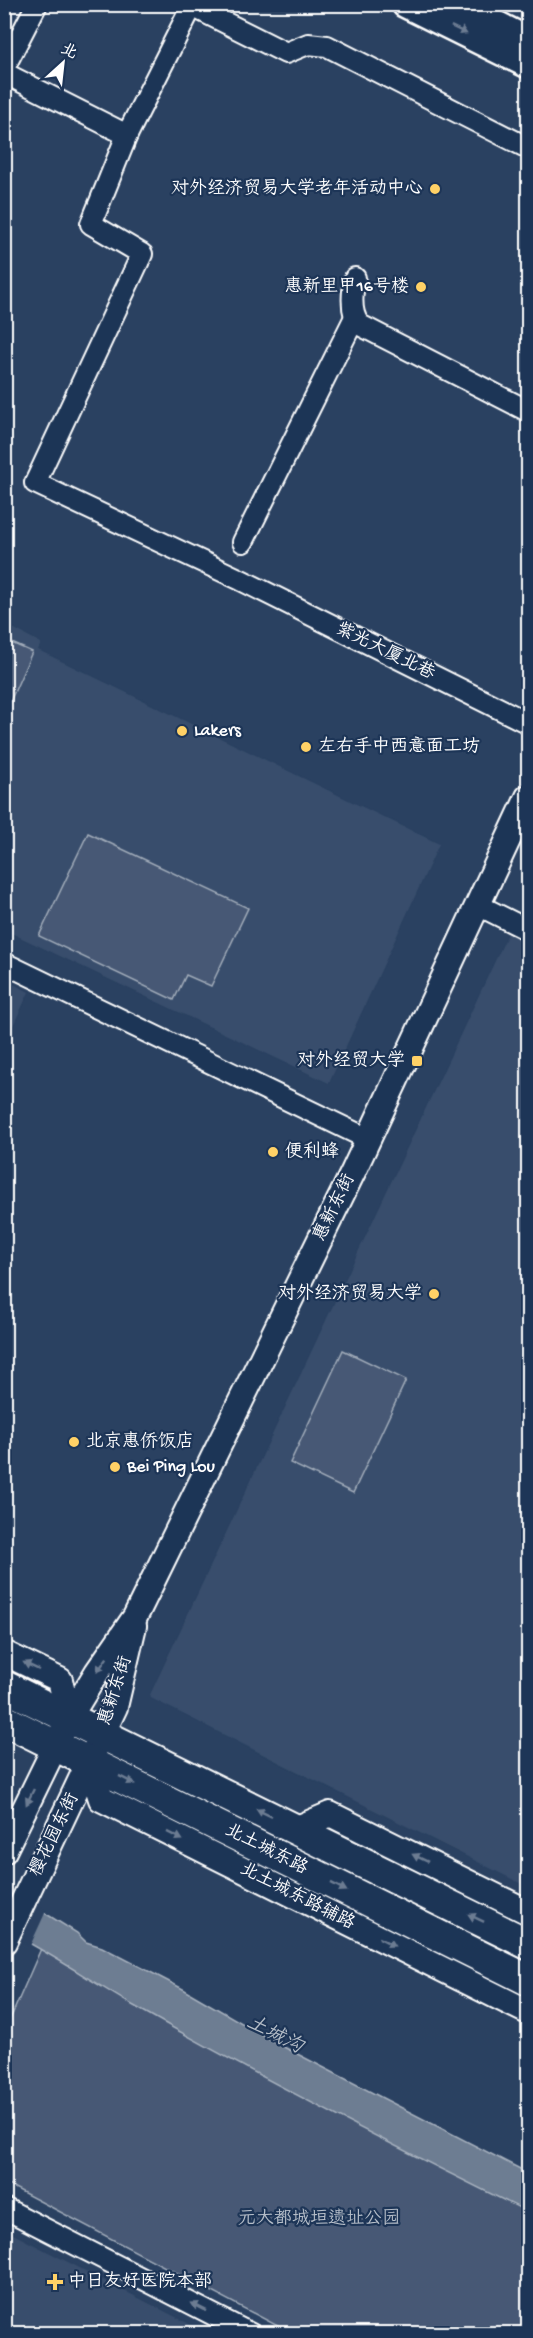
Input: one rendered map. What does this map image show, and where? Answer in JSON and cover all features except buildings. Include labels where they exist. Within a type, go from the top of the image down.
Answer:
[{"type":"main road","points":[[406,4],[528,64]]},
{"type":"main road","points":[[454,4],[528,40]]},
{"type":"main road","name":"北土城东路","points":[[4,1686],[528,1944]]},
{"type":"main road","name":"北土城东路","points":[[4,1720],[528,1980]]},
{"type":"street","points":[[4,68],[36,4]]},
{"type":"street","points":[[4,73],[127,135],[193,5],[286,53],[308,44],[327,46],[528,148]]},
{"type":"street","name":"紫光大厦北巷","points":[[127,135],[91,224],[142,255],[35,483],[241,580],[528,723]]},
{"type":"street","points":[[243,542],[354,319],[355,278]]},
{"type":"street","points":[[354,319],[360,325],[528,411]]},
{"type":"street","name":"惠新东街","points":[[56,1745],[69,1718],[97,1672],[135,1617],[368,1139],[528,797]]},
{"type":"street","points":[[478,905],[528,930]]},
{"type":"street","points":[[4,963],[368,1139]]},
{"type":"street","name":"惠新东街","points":[[89,1762],[115,1707],[135,1617]]},
{"type":"street","points":[[4,1653],[60,1680],[69,1718]]},
{"type":"street","points":[[5,1850],[56,1745]]},
{"type":"street","name":"樱花园东街","points":[[4,1942],[89,1762]]},
{"type":"street","name":"北土城东路辅路","points":[[89,1762],[101,1799],[528,2012]]},
{"type":"street","points":[[295,1829],[330,1814],[528,1912]]},
{"type":"street","points":[[4,2208],[251,2334]]},
{"type":"shaded area","points":[[5,624],[41,643],[38,650],[439,844],[329,1083],[5,930]]},
{"type":"shaded area","name":"对外经济贸易大学","points":[[528,891],[528,1887],[149,1697]]},
{"type":"shaded area","points":[[5,980],[29,992],[5,1042]]},
{"type":"shaded area","points":[[4,1894],[48,1915],[77,1933],[86,1942],[102,1947],[183,1989],[278,2044],[528,2173],[528,2212],[379,2138],[231,2060],[5,1930]]},
{"type":"shaded area","name":"中日友好医院本部","points":[[5,2230],[207,2333],[5,2333]]},
{"type":"green space","points":[[5,640],[32,652],[5,713]]},
{"type":"green space","points":[[88,833],[248,908],[211,986],[186,975],[174,1000],[39,936]]},
{"type":"green space","points":[[343,1350],[406,1380],[353,1493],[290,1463]]},
{"type":"green space","name":"元大都城垣遗址公园","points":[[43,1944],[528,2196],[528,2333],[291,2333],[5,2183],[5,2031]]},
{"type":"pier","points":[[4,1891],[46,1911],[30,1946],[4,1934]]},
{"type":"place","name":"对外经济贸易大学老年活动中心","points":[[435,189]]},
{"type":"place","name":"惠新里甲16号楼","points":[[421,287]]},
{"type":"place","name":"Lakers","points":[[182,731]]},
{"type":"place","name":"左右手中西意面工坊","points":[[306,747]]},
{"type":"place","name":"对外经贸大学","points":[[417,1061]]},
{"type":"place","name":"便利蜂","points":[[273,1152]]},
{"type":"place","name":"对外经济贸易大学","points":[[434,1294]]},
{"type":"place","name":"北京惠侨饭店","points":[[74,1442]]},
{"type":"place","name":"Bei Ping Lou","points":[[115,1467]]},
{"type":"place","name":"中日友好医院本部","points":[[55,2282]]},
{"type":"water label","name":"土城沟","points":[[274,2036]]}]
